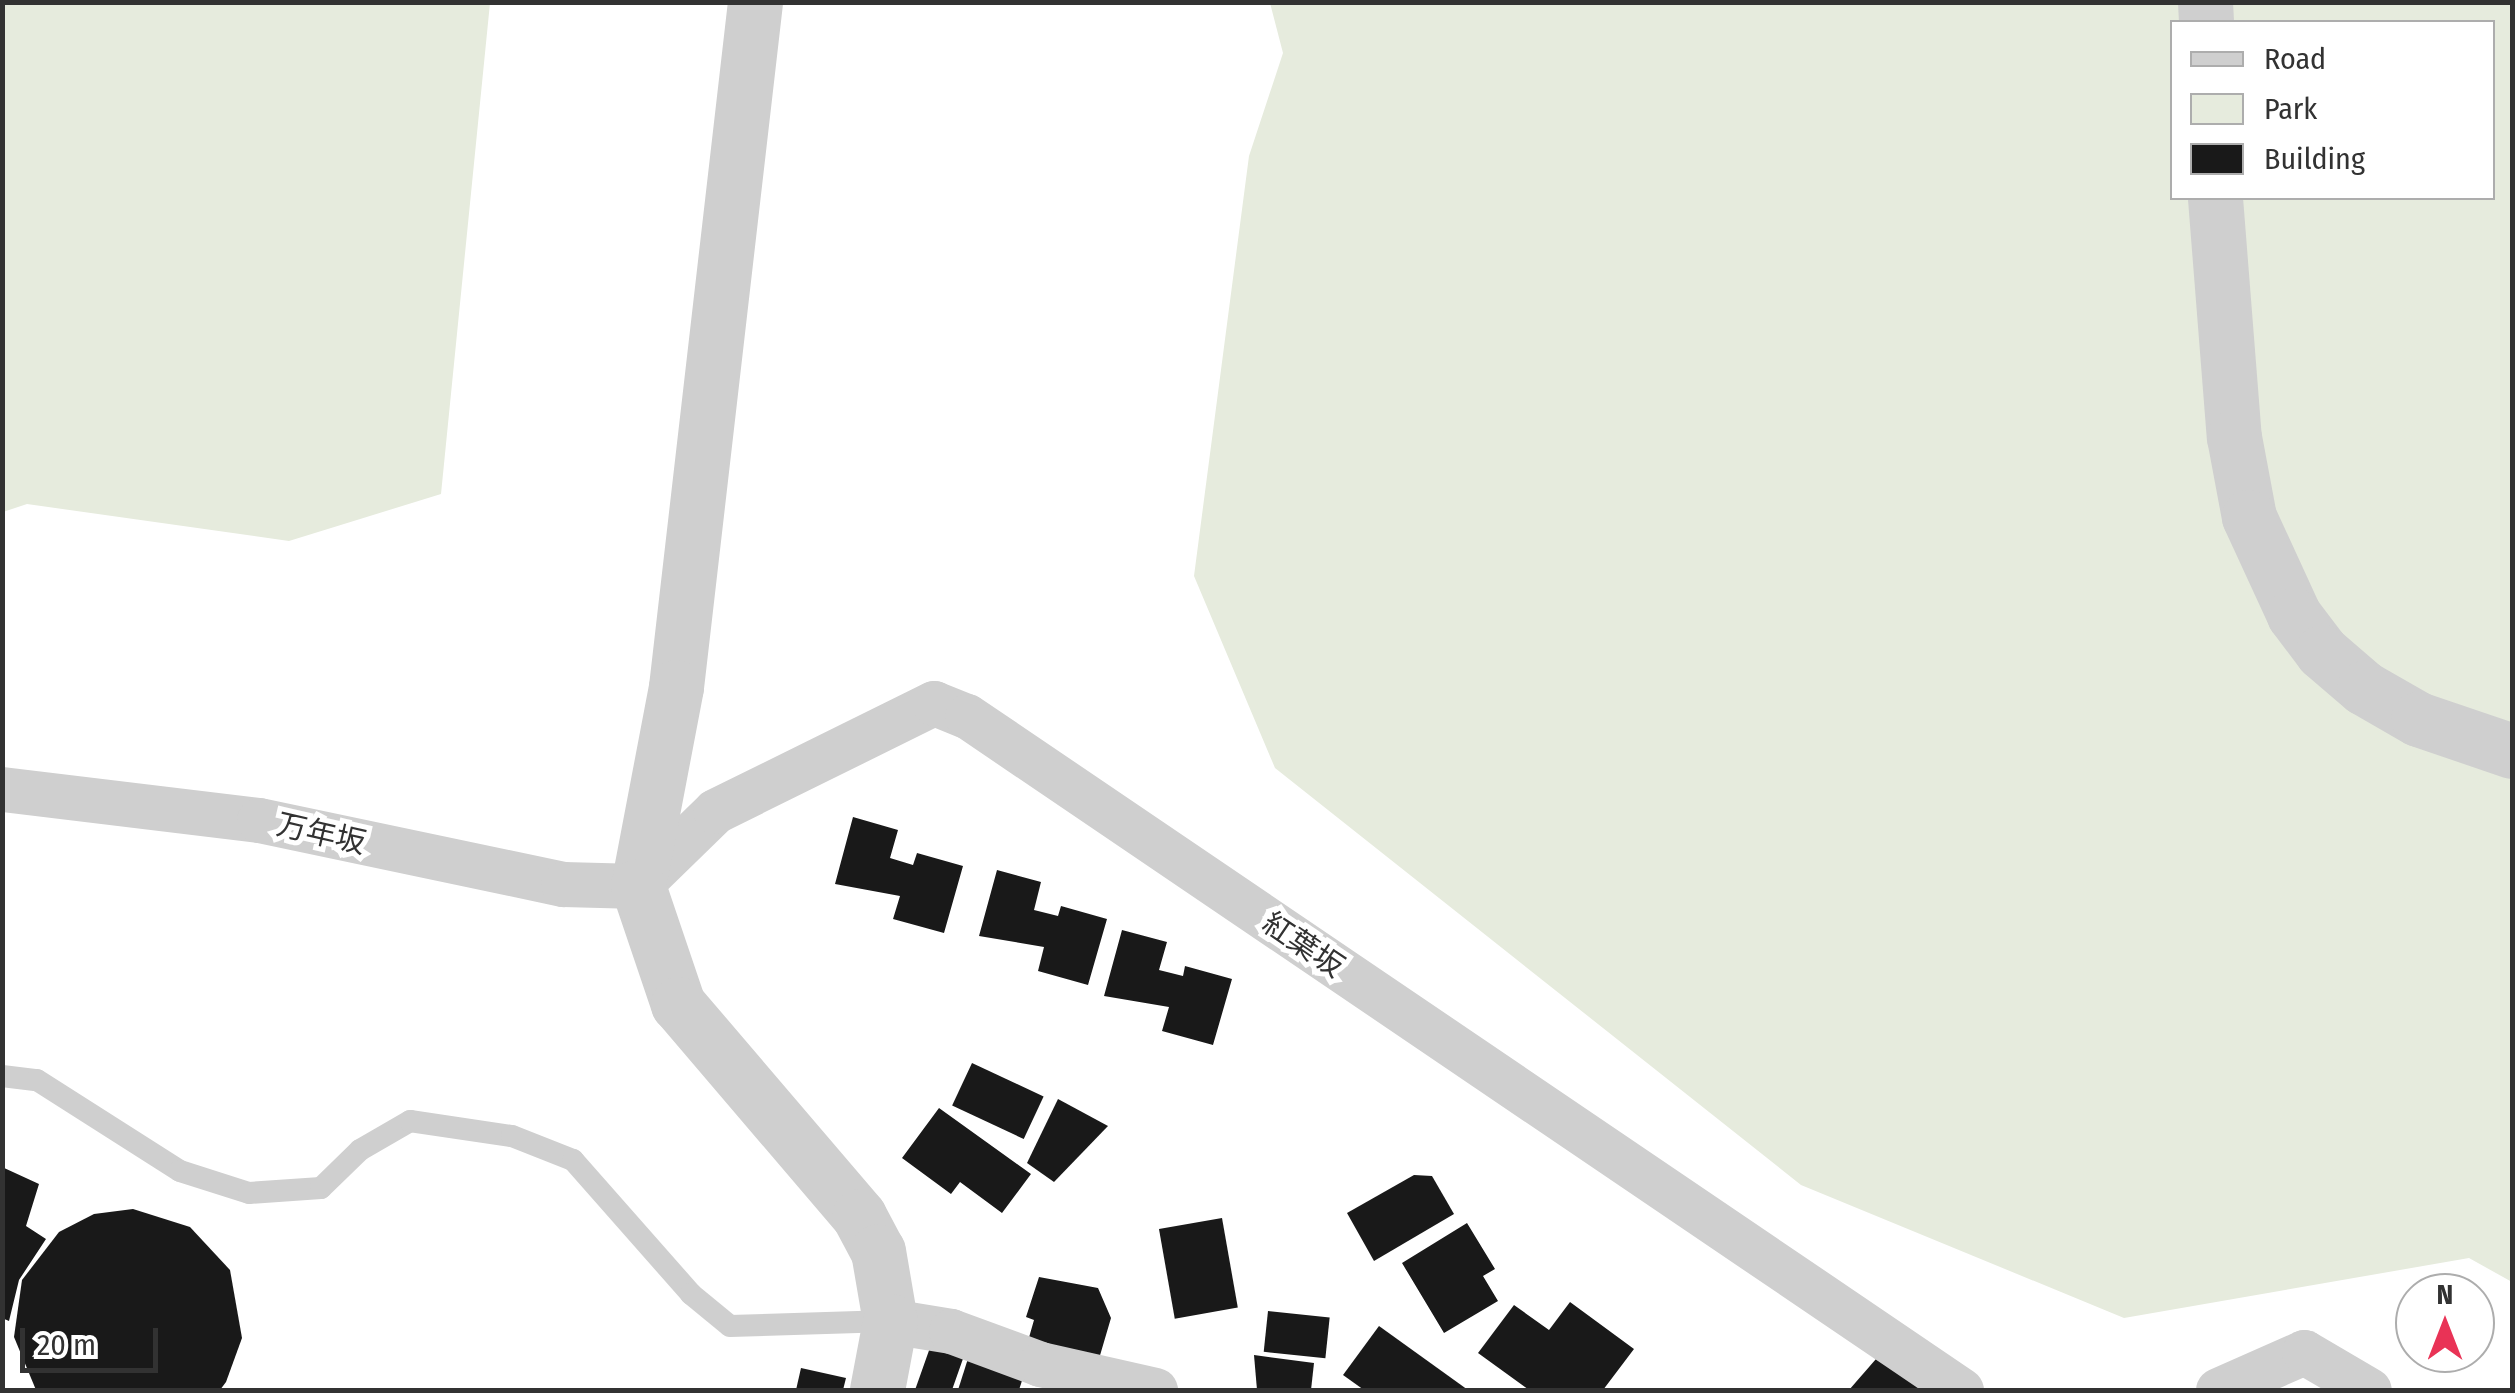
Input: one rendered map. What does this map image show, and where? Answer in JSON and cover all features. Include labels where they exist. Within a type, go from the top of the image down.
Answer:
[{"type":"street","points":[[755,2],[676,688],[638,886],[678,1004],[860,1216],[883,1268],[890,1322],[877,1390]]},
{"type":"street","points":[[2216,200],[2224,358],[2250,517],[2294,614],[2322,652],[2364,688],[2418,720],[2512,752]]},
{"type":"street","name":"紅葉坂","points":[[638,886],[714,812],[934,703],[967,716],[1948,1387]]},
{"type":"street","name":"万年坂","points":[[2,788],[259,820],[563,884],[638,886]]},
{"type":"street","points":[[890,1322],[951,1331],[1040,1364],[1156,1390]]},
{"type":"street","points":[[2218,1390],[2304,1352],[2357,1387]]},
{"type":"lane","points":[[2,1076],[37,1080],[180,1171],[249,1193],[322,1188],[360,1150],[410,1121],[512,1136],[573,1160],[691,1294],[730,1326],[890,1322]]},
{"type":"green space","points":[[2,3],[490,3],[441,494],[289,541],[27,504],[3,512]]},
{"type":"green space","points":[[1270,3],[2512,3],[2512,1282],[2469,1258],[2124,1318],[1801,1185],[1275,768],[1194,576],[1249,156],[1283,53]]},
{"type":"building","points":[[853,817],[898,830],[890,858],[913,865],[917,853],[963,866],[944,933],[893,919],[900,896],[835,884]]},
{"type":"building","points":[[997,870],[1041,882],[1034,910],[1058,916],[1061,906],[1107,919],[1088,985],[1038,971],[1044,947],[979,936]]},
{"type":"building","points":[[1122,930],[1167,942],[1159,970],[1183,976],[1185,966],[1232,979],[1213,1045],[1162,1031],[1169,1007],[1104,996]]},
{"type":"building","points":[[972,1063],[1044,1096],[1024,1139],[952,1106]]},
{"type":"building","points":[[1058,1099],[1108,1126],[1054,1182],[1027,1163]]},
{"type":"building","points":[[939,1108],[1031,1174],[1002,1213],[960,1182],[951,1194],[902,1158]]},
{"type":"building","points":[[2,1167],[39,1184],[26,1226],[46,1239],[19,1280],[9,1321],[2,1318]]},
{"type":"building","points":[[1414,1175],[1432,1176],[1454,1214],[1374,1261],[1347,1213]]},
{"type":"building","points":[[133,1209],[190,1227],[230,1270],[242,1338],[226,1382],[220,1390],[36,1390],[14,1337],[22,1280],[59,1232],[94,1214]]},
{"type":"building","points":[[1222,1218],[1238,1308],[1175,1319],[1159,1229]]},
{"type":"building","points":[[1467,1223],[1495,1269],[1483,1276],[1498,1301],[1444,1333],[1402,1263]]},
{"type":"building","points":[[1039,1277],[1098,1288],[1111,1318],[1096,1369],[1026,1348],[1034,1320],[1026,1317]]},
{"type":"building","points":[[1570,1302],[1634,1349],[1603,1390],[1529,1390],[1478,1353],[1514,1305],[1549,1330]]},
{"type":"building","points":[[1268,1311],[1330,1317],[1325,1358],[1264,1352]]},
{"type":"building","points":[[1379,1326],[1468,1390],[1364,1390],[1343,1375]]},
{"type":"building","points":[[932,1342],[965,1353],[952,1390],[915,1390]]},
{"type":"building","points":[[972,1346],[1027,1365],[1019,1390],[958,1390]]},
{"type":"building","points":[[1254,1355],[1314,1363],[1311,1390],[1257,1390]]},
{"type":"building","points":[[1876,1359],[1924,1390],[1849,1390]]},
{"type":"building","points":[[801,1368],[846,1378],[843,1390],[796,1390]]}]
